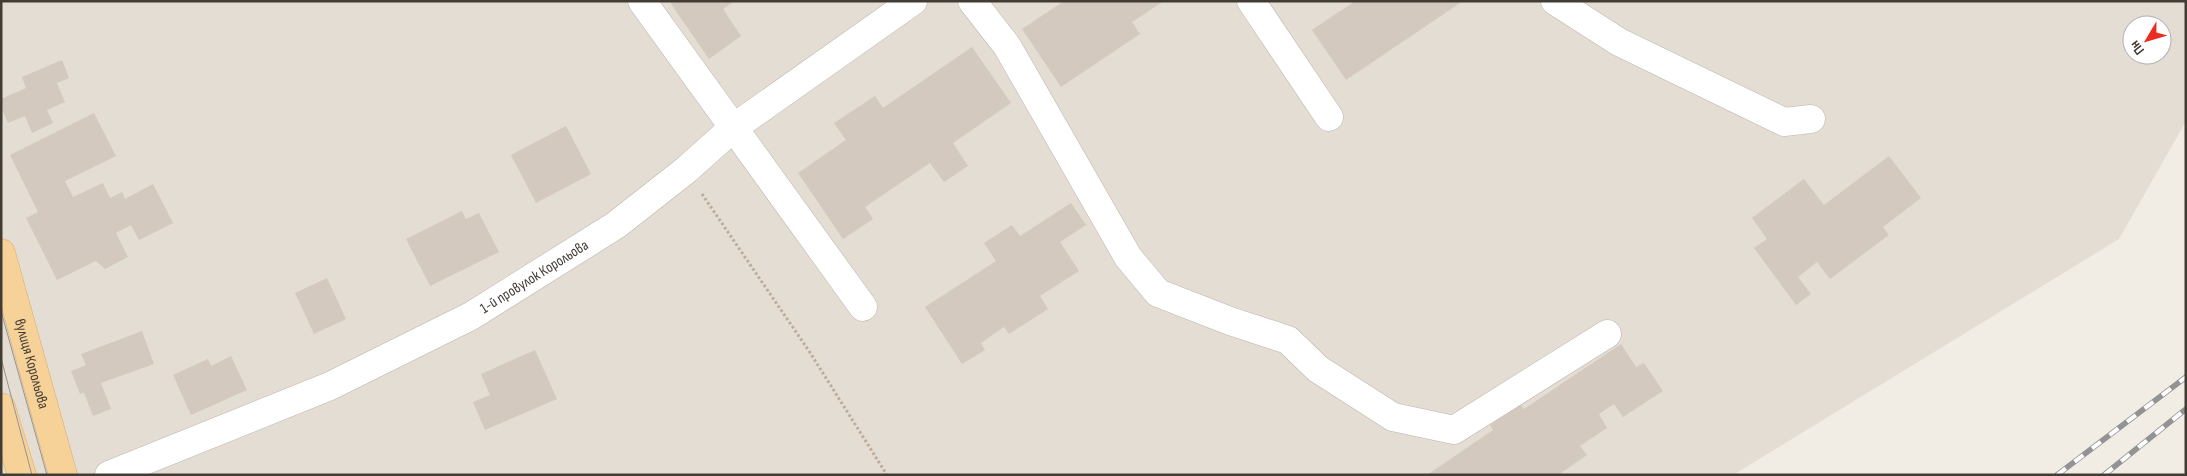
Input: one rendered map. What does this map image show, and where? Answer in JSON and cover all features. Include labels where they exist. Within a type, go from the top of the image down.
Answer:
[{"type":"main road","name":"вулиця Корольова","points":[[1,253],[63,475]]},
{"type":"main road","points":[[1,406],[22,475]]},
{"type":"street","points":[[642,1],[862,307]]},
{"type":"street","name":"1-й провулок Корольова","points":[[109,475],[330,386],[471,316],[616,225],[686,170],[733,128],[913,1]]},
{"type":"street","points":[[972,1],[1007,46],[1128,257],[1158,293],[1230,321],[1288,340],[1318,369],[1393,417],[1454,430],[1607,334]]},
{"type":"street","points":[[1252,1],[1329,117]]},
{"type":"street","points":[[1555,1],[1619,42],[1784,122],[1810,119]]},
{"type":"path","points":[[686,170],[810,351],[888,475]]},
{"type":"shaded area","points":[[1,1],[2186,1],[2186,121],[2119,239],[1733,475],[1,475]]},
{"type":"building","points":[[669,1],[735,1],[723,9],[741,36],[709,59]]},
{"type":"building","points":[[1064,1],[1164,1],[1132,22],[1140,34],[1061,87],[1022,29]]},
{"type":"building","points":[[1355,1],[1463,1],[1346,80],[1312,30]]},
{"type":"building","points":[[972,47],[1011,103],[953,143],[968,166],[944,182],[930,163],[865,207],[873,219],[843,239],[798,173],[846,140],[834,123],[875,96],[883,108]]},
{"type":"building","points":[[62,60],[69,78],[57,83],[65,102],[47,110],[53,123],[32,133],[25,116],[8,123],[1,107],[1,99],[26,88],[22,77]]},
{"type":"building","points":[[94,113],[116,156],[65,181],[73,197],[103,183],[110,198],[122,192],[125,199],[153,184],[173,223],[139,240],[131,225],[116,233],[128,257],[105,269],[96,261],[57,280],[26,218],[38,212],[10,155]]},
{"type":"building","points":[[566,126],[591,174],[536,203],[511,155]]},
{"type":"building","points":[[1889,156],[1921,198],[1883,227],[1889,235],[1830,279],[1817,262],[1798,277],[1811,294],[1796,305],[1754,248],[1767,239],[1752,218],[1804,179],[1824,205]]},
{"type":"building","points":[[1071,203],[1086,225],[1060,242],[1079,271],[1040,296],[1048,309],[1009,334],[1004,327],[981,343],[985,350],[962,364],[925,307],[996,261],[984,243],[1012,225],[1020,236]]},
{"type":"building","points":[[462,211],[466,219],[479,213],[499,252],[430,286],[406,239]]},
{"type":"building","points":[[327,278],[346,319],[314,334],[295,293]]},
{"type":"building","points":[[142,331],[154,364],[101,383],[111,409],[93,416],[84,393],[80,394],[71,371],[86,365],[81,354]]},
{"type":"building","points":[[1621,344],[1636,367],[1644,363],[1663,391],[1623,417],[1614,404],[1599,414],[1607,428],[1580,446],[1587,455],[1558,475],[1427,475],[1493,430],[1490,425],[1521,405],[1524,409]]},
{"type":"building","points":[[535,350],[557,399],[485,430],[473,402],[490,395],[481,374]]},
{"type":"building","points":[[231,356],[247,390],[191,415],[173,375],[208,359],[211,366]]},
{"type":"tram line","points":[[1,311],[47,475]]},
{"type":"tram line","points":[[1,358],[32,475]]},
{"type":"railway","points":[[2057,475],[2186,377]]},
{"type":"railway","points":[[2104,475],[2186,409]]}]
